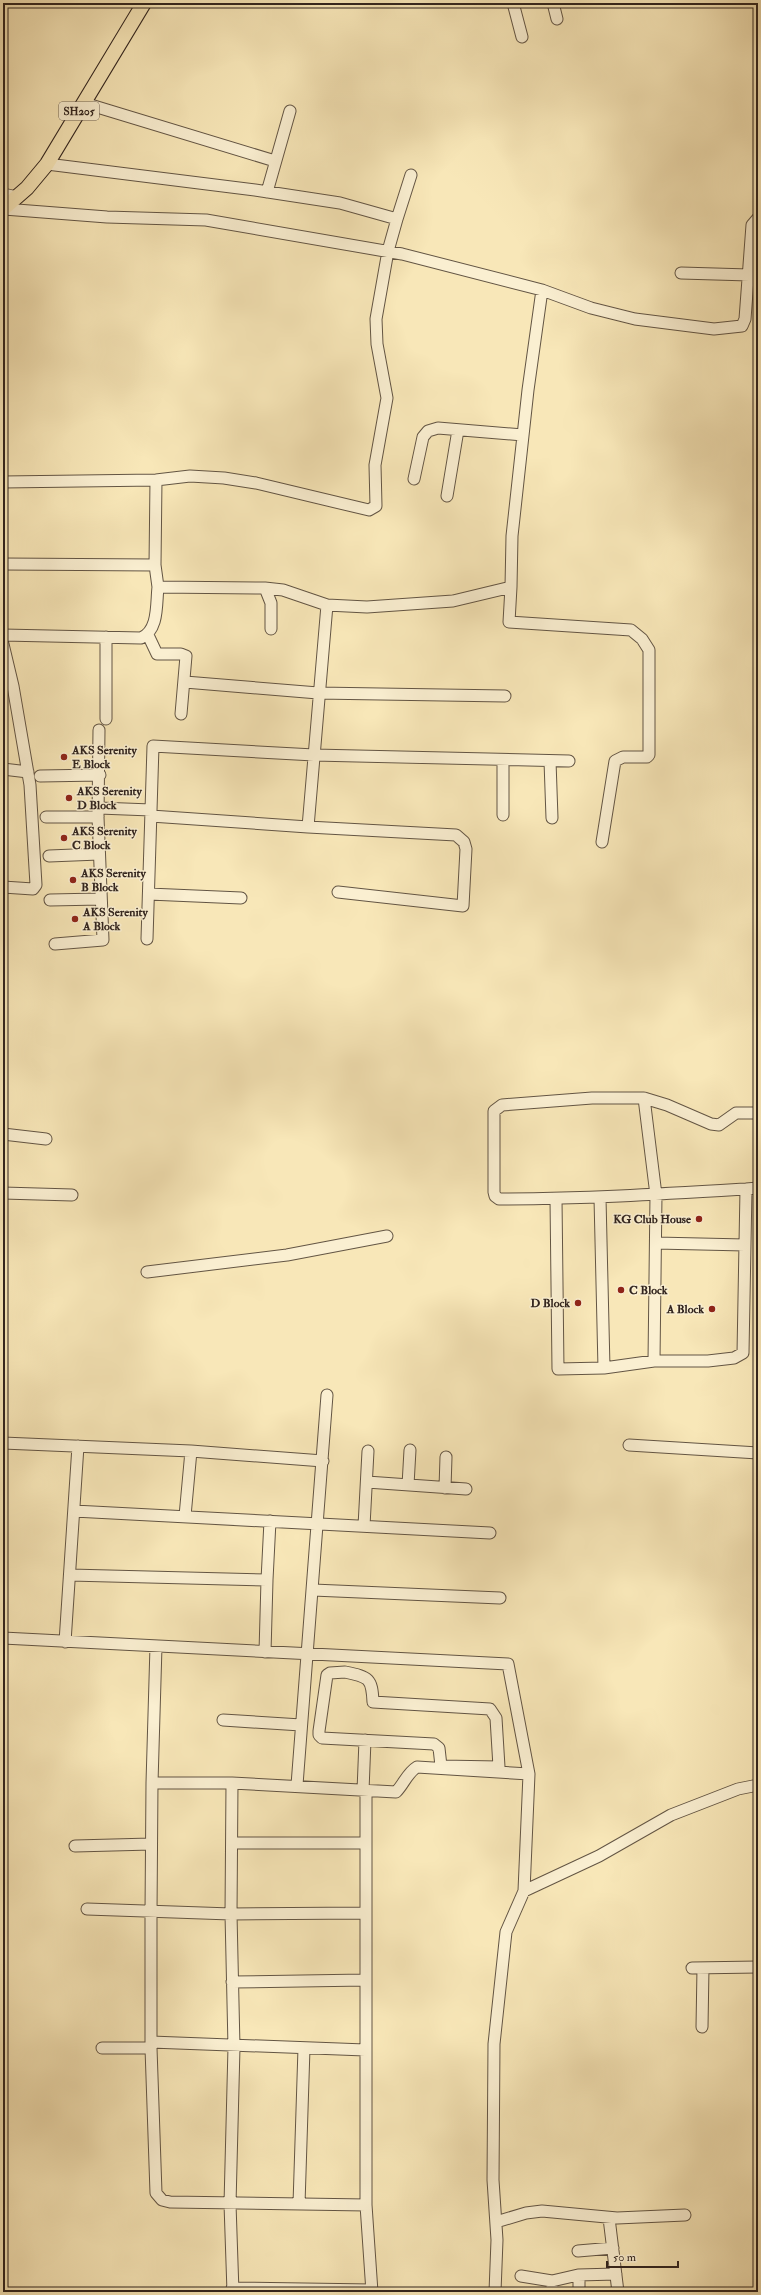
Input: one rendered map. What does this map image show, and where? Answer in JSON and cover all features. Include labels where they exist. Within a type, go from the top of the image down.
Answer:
[{"type":"main road","name":"SH205","points":[[3,209],[10,195],[47,164],[144,3]]},
{"type":"street","points":[[513,3],[522,36]]},
{"type":"street","points":[[553,3],[557,19]]},
{"type":"street","points":[[84,103],[275,161]]},
{"type":"street","points":[[267,192],[290,111]]},
{"type":"street","points":[[47,164],[267,192],[340,203],[397,219]]},
{"type":"street","points":[[3,482],[156,480],[190,476],[224,478],[256,482],[369,510],[376,506],[375,465],[387,398],[377,344],[376,319],[388,251],[411,175]]},
{"type":"street","points":[[3,209],[108,217],[206,220],[388,251],[542,290],[591,308],[635,320],[721,328],[742,326],[747,306],[752,225],[758,218]]},
{"type":"street","points":[[681,273],[749,275]]},
{"type":"street","points":[[542,290],[523,435],[512,536],[510,622],[631,630],[642,639],[648,650],[649,755],[647,757],[620,758],[615,761],[602,842]]},
{"type":"street","points":[[414,479],[424,437],[428,432],[438,428],[523,435]]},
{"type":"street","points":[[447,496],[458,430]]},
{"type":"street","points":[[3,635],[141,638],[148,635],[154,626],[158,587],[155,564],[156,480]]},
{"type":"street","points":[[3,564],[155,564]]},
{"type":"street","points":[[158,587],[265,588],[283,590],[327,605],[367,607],[452,601],[511,588]]},
{"type":"street","points":[[265,588],[271,603],[271,629]]},
{"type":"street","points":[[308,826],[318,693],[327,605]]},
{"type":"street","points":[[148,635],[157,654],[181,654],[186,656],[185,682],[180,714]]},
{"type":"street","points":[[106,637],[106,719]]},
{"type":"street","points":[[3,644],[13,686],[28,772],[36,885],[33,889],[3,887]]},
{"type":"street","points":[[185,682],[318,693],[505,696]]},
{"type":"street","points":[[55,944],[103,940],[100,899],[98,812],[100,775],[99,730]]},
{"type":"street","points":[[147,939],[153,746],[314,755],[569,761]]},
{"type":"street","points":[[503,760],[503,814]]},
{"type":"street","points":[[550,761],[552,818]]},
{"type":"street","points":[[3,768],[28,772]]},
{"type":"street","points":[[40,776],[100,775]]},
{"type":"street","points":[[46,817],[98,812],[151,813],[308,826],[456,835],[464,842],[466,849],[463,906],[338,892]]},
{"type":"street","points":[[49,856],[99,854]]},
{"type":"street","points":[[148,894],[241,898]]},
{"type":"street","points":[[50,900],[100,899]]},
{"type":"street","points":[[758,1113],[736,1113],[719,1125],[711,1124],[668,1105],[644,1098],[592,1098],[502,1105],[494,1111],[495,1196],[499,1199],[600,1198],[758,1188]]},
{"type":"street","points":[[644,1098],[656,1195],[654,1361]]},
{"type":"street","points":[[3,1134],[46,1139]]},
{"type":"street","points":[[556,1199],[558,1369],[604,1368],[654,1361],[708,1361],[740,1357],[743,1353],[746,1189]]},
{"type":"street","points":[[3,1193],[72,1195]]},
{"type":"street","points":[[600,1198],[604,1368]]},
{"type":"street","points":[[147,1272],[287,1255],[388,1236]]},
{"type":"street","points":[[656,1243],[745,1245]]},
{"type":"street","points":[[297,1785],[327,1396]]},
{"type":"street","points":[[3,1443],[191,1451],[323,1461]]},
{"type":"street","points":[[629,1445],[758,1453]]},
{"type":"street","points":[[65,1642],[78,1446]]},
{"type":"street","points":[[408,1485],[410,1450]]},
{"type":"street","points":[[185,1516],[191,1451]]},
{"type":"street","points":[[364,1526],[368,1451]]},
{"type":"street","points":[[445,1488],[446,1458]]},
{"type":"street","points":[[366,1482],[466,1489]]},
{"type":"street","points":[[74,1511],[490,1533]]},
{"type":"street","points":[[265,1652],[270,1521]]},
{"type":"street","points":[[70,1575],[267,1580]]},
{"type":"street","points":[[313,1590],[500,1598]]},
{"type":"street","points":[[3,1638],[508,1664],[529,1774],[524,1891],[506,1932],[495,2037],[492,2180],[496,2222],[495,2292]]},
{"type":"street","points":[[156,1646],[151,1844],[151,2045],[156,2193],[162,2200],[170,2202],[366,2205]]},
{"type":"street","points":[[333,1672],[334,1655]]},
{"type":"street","points":[[333,1672],[345,1672],[364,1676],[371,1683],[373,1702],[490,1709],[496,1718],[499,1767],[441,1766],[439,1748],[434,1744],[322,1738],[319,1735],[327,1675],[333,1672]]},
{"type":"street","points":[[223,1720],[301,1725]]},
{"type":"street","points":[[232,1783],[231,1914],[234,2046],[230,2204],[232,2290],[372,2291],[366,2205],[365,1740]]},
{"type":"street","points":[[152,1783],[297,1785],[396,1792],[403,1785],[410,1771],[417,1767],[529,1774]]},
{"type":"street","points":[[524,1891],[599,1856],[672,1815],[738,1790],[758,1786]]},
{"type":"street","points":[[232,1843],[366,1843]]},
{"type":"street","points":[[75,1846],[151,1844]]},
{"type":"street","points":[[87,1909],[151,1913],[366,1914]]},
{"type":"street","points":[[702,2027],[698,1968],[758,1967]]},
{"type":"street","points":[[232,1982],[365,1980]]},
{"type":"street","points":[[102,2048],[151,2045],[365,2050]]},
{"type":"street","points":[[299,2204],[304,2048]]},
{"type":"street","points":[[496,2222],[526,2213],[542,2211],[608,2218],[685,2216]]},
{"type":"street","points":[[608,2218],[618,2292]]},
{"type":"street","points":[[578,2251],[613,2248]]},
{"type":"street","points":[[521,2276],[552,2286],[578,2275],[616,2274]]},
{"type":"street","points":[[579,2280],[579,2292]]},
{"type":"place","name":"AKS Serenity E Block","points":[[64,757]]},
{"type":"place","name":"AKS Serenity D Block","points":[[69,798]]},
{"type":"place","name":"AKS Serenity C Block","points":[[64,838]]},
{"type":"place","name":"AKS Serenity B Block","points":[[73,880]]},
{"type":"place","name":"AKS Serenity A Block","points":[[75,919]]},
{"type":"place","name":"KG Club House","points":[[699,1219]]},
{"type":"place","name":"C Block","points":[[621,1290]]},
{"type":"place","name":"D Block","points":[[578,1303]]},
{"type":"place","name":"A Block","points":[[712,1309]]}]
